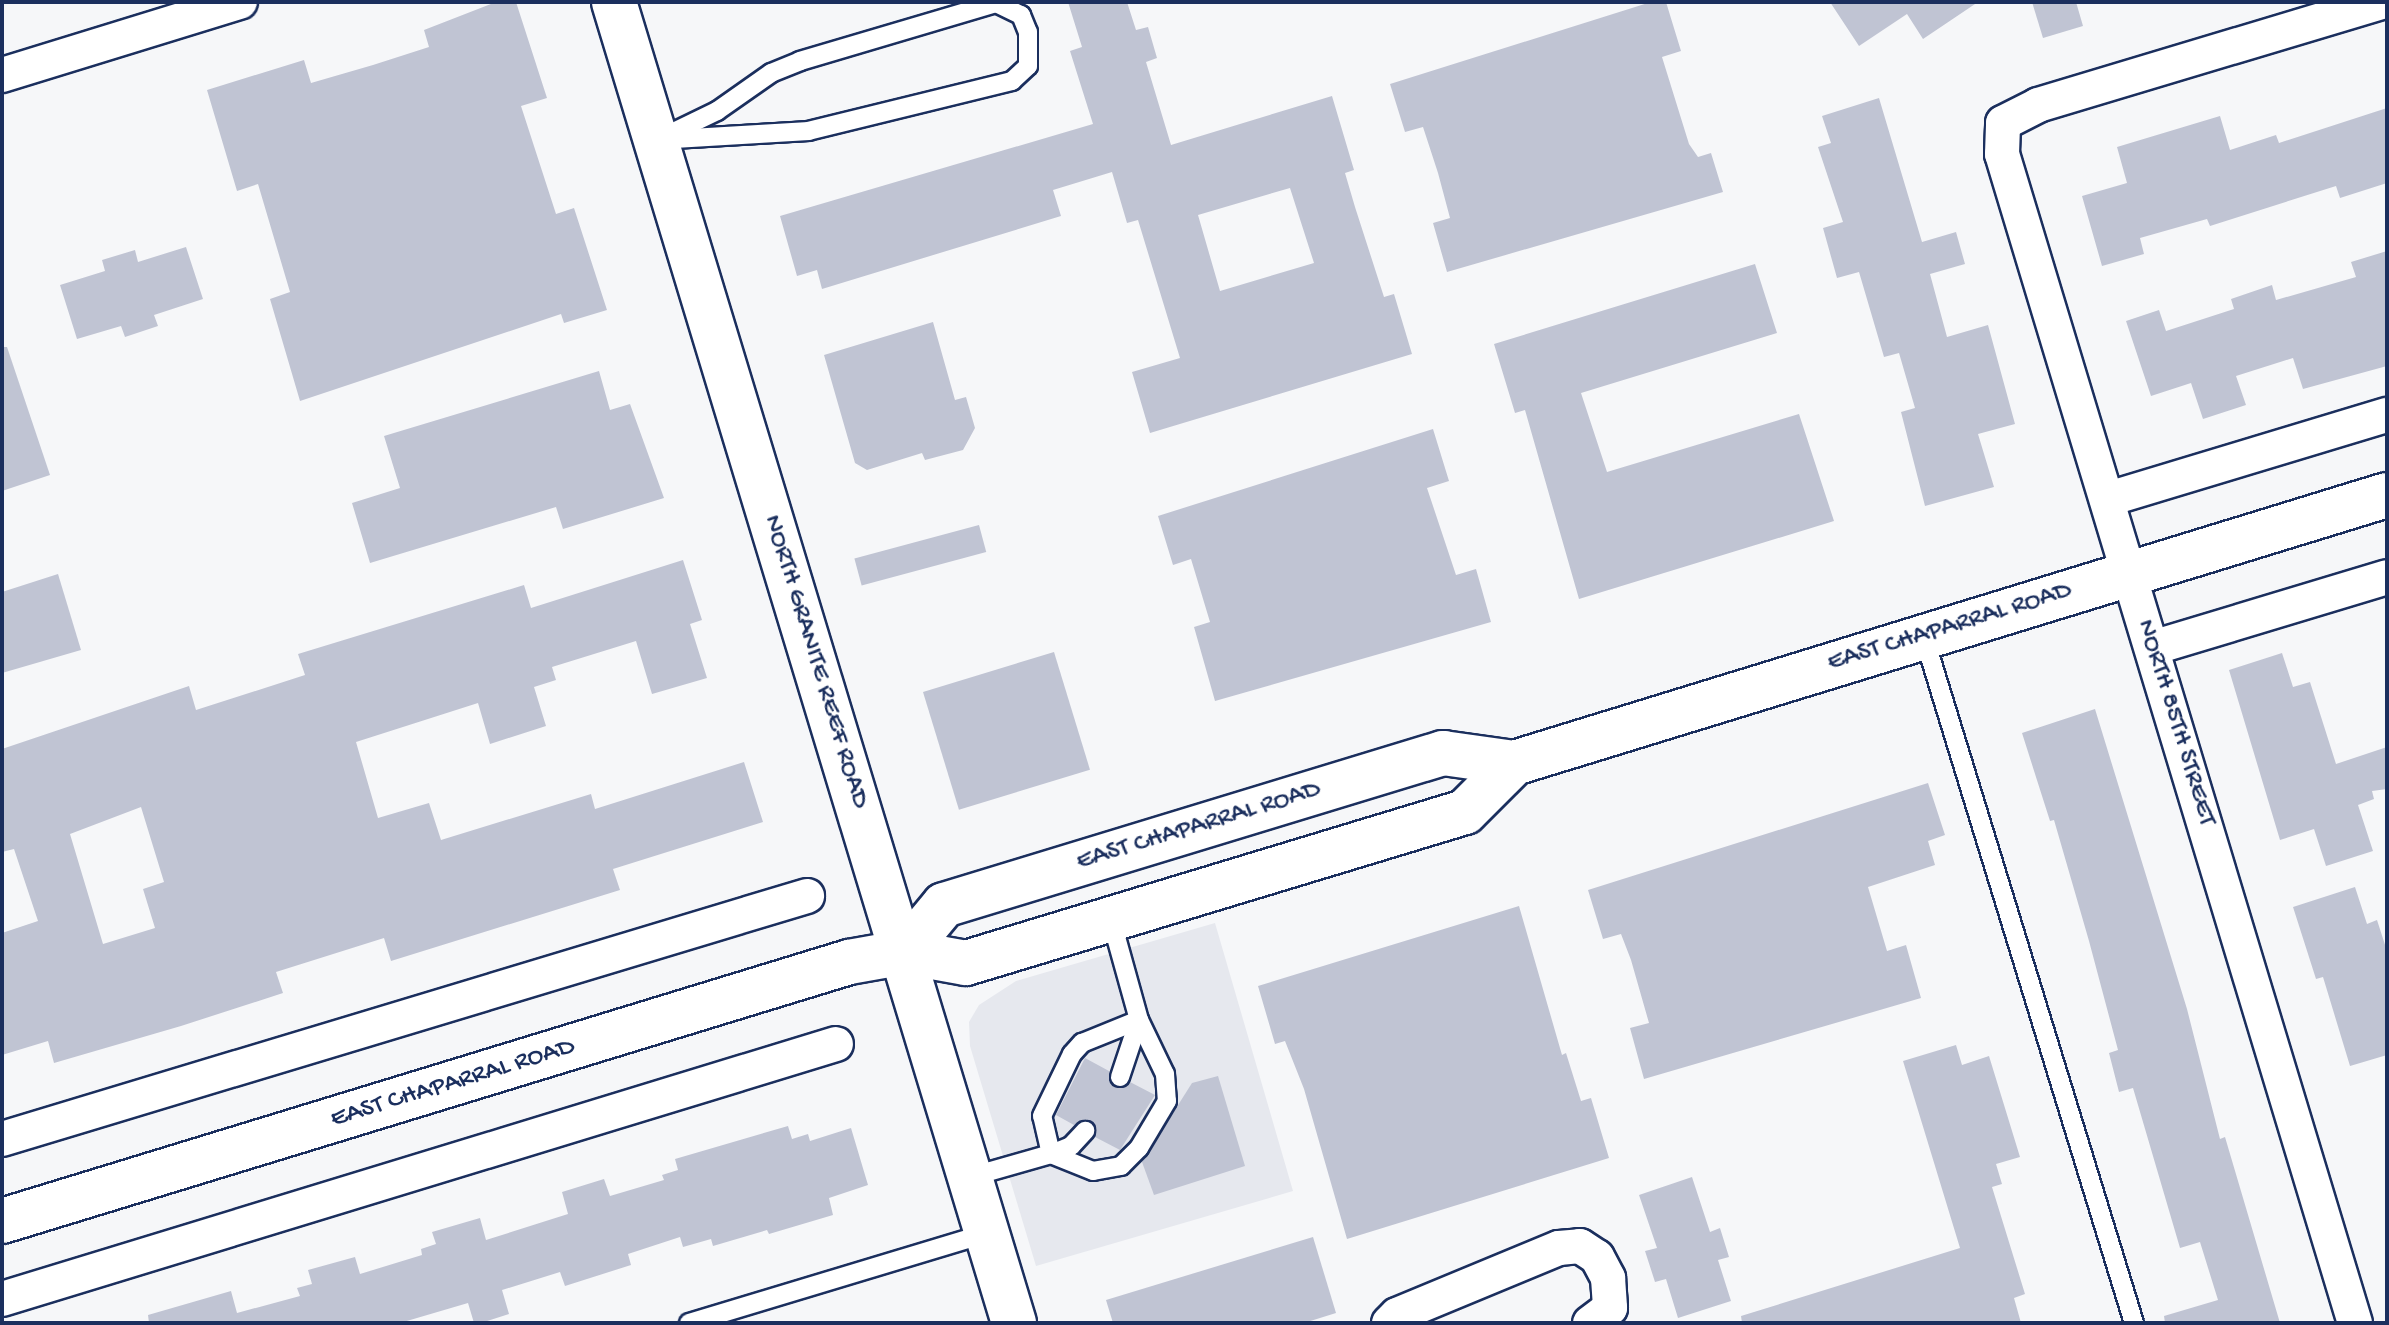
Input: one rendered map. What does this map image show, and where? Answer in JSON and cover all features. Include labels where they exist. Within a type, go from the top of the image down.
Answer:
[{"type":"main road","name":"NORTH GRANITE REEF ROAD","points":[[614,2],[905,952],[1014,1323]]},
{"type":"main road","name":"EAST CHAPARRAL ROAD","points":[[905,952],[944,905],[1443,753],[1514,763],[2387,495]]},
{"type":"main road","name":"EAST CHAPARRAL ROAD","points":[[2,1221],[849,962],[905,952],[966,963],[1465,812],[1514,763]]},
{"type":"street","points":[[2,75],[240,2]]},
{"type":"street","name":"NORTH 85TH STREET","points":[[2355,1323],[2002,154],[2003,123],[2038,105],[2381,2]]},
{"type":"street","points":[[2108,499],[2387,415]]},
{"type":"street","points":[[2152,648],[2387,577]]},
{"type":"street","points":[[2,1139],[807,896]]},
{"type":"street","points":[[2,1299],[836,1044]]},
{"type":"street","points":[[1389,1323],[1397,1315],[1559,1248],[1580,1246],[1597,1257],[1608,1278],[1610,1308],[1590,1323]]},
{"type":"lane","points":[[996,3],[1010,8],[1021,15],[1028,32],[1028,66],[1012,81],[989,88],[929,98],[809,131],[657,140],[717,111],[771,73],[972,6],[996,3]]},
{"type":"lane","points":[[1923,636],[2134,1323]]},
{"type":"lane","points":[[1051,1154],[1093,1171],[1121,1166],[1139,1148],[1167,1101],[1165,1074],[1139,1020],[1111,919]]},
{"type":"lane","points":[[1120,1077],[1139,1020]]},
{"type":"lane","points":[[1051,1154],[1042,1116],[1072,1054],[1082,1043],[1139,1020]]},
{"type":"lane","points":[[970,1177],[1051,1154],[1071,1146],[1085,1131]]},
{"type":"lane","points":[[689,1323],[987,1233]]},
{"type":"shaded area","points":[[1215,923],[1293,1191],[1036,1266],[970,1046],[969,1022],[979,1005],[1016,981]]},
{"type":"building","points":[[496,2],[516,2],[547,98],[521,106],[556,214],[574,208],[607,310],[564,323],[561,314],[300,401],[270,299],[290,292],[258,184],[237,191],[207,90],[304,60],[311,83],[373,65],[429,47],[424,30]]},
{"type":"building","points":[[1068,2],[1127,2],[1136,30],[1148,27],[1157,58],[1146,62],[1171,145],[1332,96],[1354,170],[1345,173],[1355,207],[1384,297],[1394,294],[1412,354],[1150,433],[1132,372],[1180,358],[1138,220],[1127,223],[1112,172],[1053,190],[1061,216],[822,289],[817,270],[797,276],[780,216],[1093,124],[1070,51],[1082,47]],"holes":[[[1290,188],[1314,263],[1220,291],[1198,215]]]},
{"type":"building","points":[[1651,2],[1666,2],[1681,51],[1662,57],[1689,144],[1698,157],[1711,153],[1723,192],[1447,272],[1433,223],[1450,218],[1438,173],[1423,127],[1405,132],[1390,84]]},
{"type":"building","points":[[1830,2],[1978,2],[1923,39],[1907,14],[1859,46]]},
{"type":"building","points":[[2032,2],[2076,2],[2083,26],[2043,38]]},
{"type":"building","points":[[1879,98],[1922,242],[1956,232],[1965,264],[1930,274],[1947,337],[1988,325],[2015,424],[1978,434],[1994,487],[1925,506],[1901,412],[1915,408],[1899,353],[1884,357],[1859,272],[1837,278],[1823,228],[1843,222],[1818,147],[1831,143],[1822,116]]},
{"type":"building","points":[[2387,108],[2387,183],[2340,198],[2336,186],[2210,226],[2207,219],[2140,238],[2144,254],[2102,266],[2082,196],[2127,183],[2117,147],[2220,116],[2230,150],[2276,135],[2279,143]]},
{"type":"building","points":[[186,247],[203,299],[154,315],[158,326],[125,337],[121,326],[77,339],[60,285],[105,271],[102,260],[135,250],[138,262]]},
{"type":"building","points":[[2387,251],[2387,366],[2303,389],[2293,358],[2236,376],[2246,405],[2203,419],[2191,383],[2151,396],[2126,321],[2159,310],[2166,331],[2234,309],[2231,299],[2272,285],[2276,300],[2356,277],[2351,262]]},
{"type":"building","points":[[1755,264],[1777,333],[1581,393],[1607,472],[1799,414],[1834,521],[1579,599],[1525,410],[1515,413],[1494,344]]},
{"type":"building","points":[[933,322],[955,400],[966,397],[975,428],[963,450],[925,460],[922,453],[867,470],[855,463],[824,355]]},
{"type":"building","points":[[2,347],[7,347],[50,475],[2,491]]},
{"type":"building","points":[[599,371],[610,410],[630,404],[664,498],[563,529],[556,507],[370,563],[352,503],[400,488],[384,436]]},
{"type":"building","points":[[1433,429],[1449,481],[1427,488],[1456,575],[1476,569],[1491,622],[1215,701],[1194,627],[1210,622],[1191,559],[1173,565],[1158,516]]},
{"type":"building","points":[[979,525],[986,552],[862,585],[854,558]]},
{"type":"building","points":[[683,560],[702,620],[690,624],[707,678],[652,694],[636,641],[552,667],[556,680],[534,687],[546,726],[490,744],[478,703],[356,742],[378,818],[429,803],[441,840],[591,794],[595,809],[744,762],[763,822],[613,869],[620,890],[391,961],[384,938],[276,972],[283,993],[181,1026],[54,1063],[48,1041],[2,1055],[2,933],[38,921],[14,849],[2,852],[2,749],[189,686],[196,710],[305,675],[298,654],[524,585],[531,608]],"holes":[[[141,807],[164,882],[143,889],[155,928],[103,944],[70,834]]]},
{"type":"building","points":[[58,574],[81,650],[2,673],[2,592]]},
{"type":"building","points":[[1054,652],[1090,770],[959,810],[923,692]]},
{"type":"building","points":[[2282,653],[2293,687],[2310,682],[2336,764],[2387,747],[2387,789],[2372,791],[2374,799],[2358,805],[2373,851],[2326,866],[2314,829],[2280,840],[2229,670]]},
{"type":"building","points":[[2095,709],[2187,1009],[2220,1139],[2225,1137],[2280,1323],[2165,1323],[2164,1316],[2218,1300],[2200,1242],[2180,1248],[2133,1088],[2119,1092],[2109,1053],[2118,1050],[2089,941],[2054,820],[2050,821],[2022,733]]},
{"type":"building","points":[[1928,783],[1945,835],[1928,841],[1935,865],[1868,887],[1887,951],[1906,945],[1921,998],[1644,1079],[1630,1028],[1649,1023],[1631,960],[1621,934],[1603,939],[1588,890]]},
{"type":"building","points":[[2355,887],[2367,924],[2377,920],[2387,951],[2387,1055],[2350,1066],[2323,977],[2316,979],[2293,907]]},
{"type":"building","points":[[1519,906],[1562,1055],[1566,1053],[1581,1101],[1591,1098],[1609,1158],[1347,1239],[1304,1089],[1285,1041],[1275,1044],[1258,986]]},
{"type":"building","points":[[1956,1045],[1962,1065],[1989,1056],[2020,1157],[1996,1164],[2002,1184],[1992,1187],[2025,1294],[2014,1298],[2021,1323],[1742,1323],[1741,1316],[1960,1248],[1903,1061]]},
{"type":"building","points":[[1085,1058],[1109,1071],[1116,1088],[1130,1082],[1155,1095],[1120,1150],[1095,1137],[1096,1127],[1088,1120],[1074,1125],[1056,1115]]},
{"type":"building","points":[[1218,1076],[1245,1166],[1154,1195],[1142,1162],[1192,1083]]},
{"type":"building","points":[[788,1126],[792,1139],[808,1134],[810,1141],[851,1128],[868,1185],[829,1198],[833,1215],[713,1246],[711,1239],[683,1247],[680,1237],[628,1254],[631,1265],[565,1286],[560,1272],[502,1290],[509,1314],[481,1323],[474,1323],[468,1303],[400,1323],[149,1323],[148,1315],[231,1291],[237,1313],[300,1296],[297,1288],[312,1284],[308,1270],[355,1257],[360,1274],[422,1255],[421,1249],[436,1244],[432,1232],[480,1218],[486,1240],[568,1214],[562,1192],[604,1179],[610,1196],[664,1180],[662,1175],[678,1170],[675,1159]]},
{"type":"building","points":[[1692,1177],[1710,1232],[1720,1228],[1729,1257],[1718,1260],[1731,1301],[1678,1318],[1666,1279],[1655,1282],[1645,1251],[1657,1248],[1639,1195]]},
{"type":"building","points":[[1313,1237],[1336,1313],[1304,1323],[1113,1323],[1106,1300]]}]
